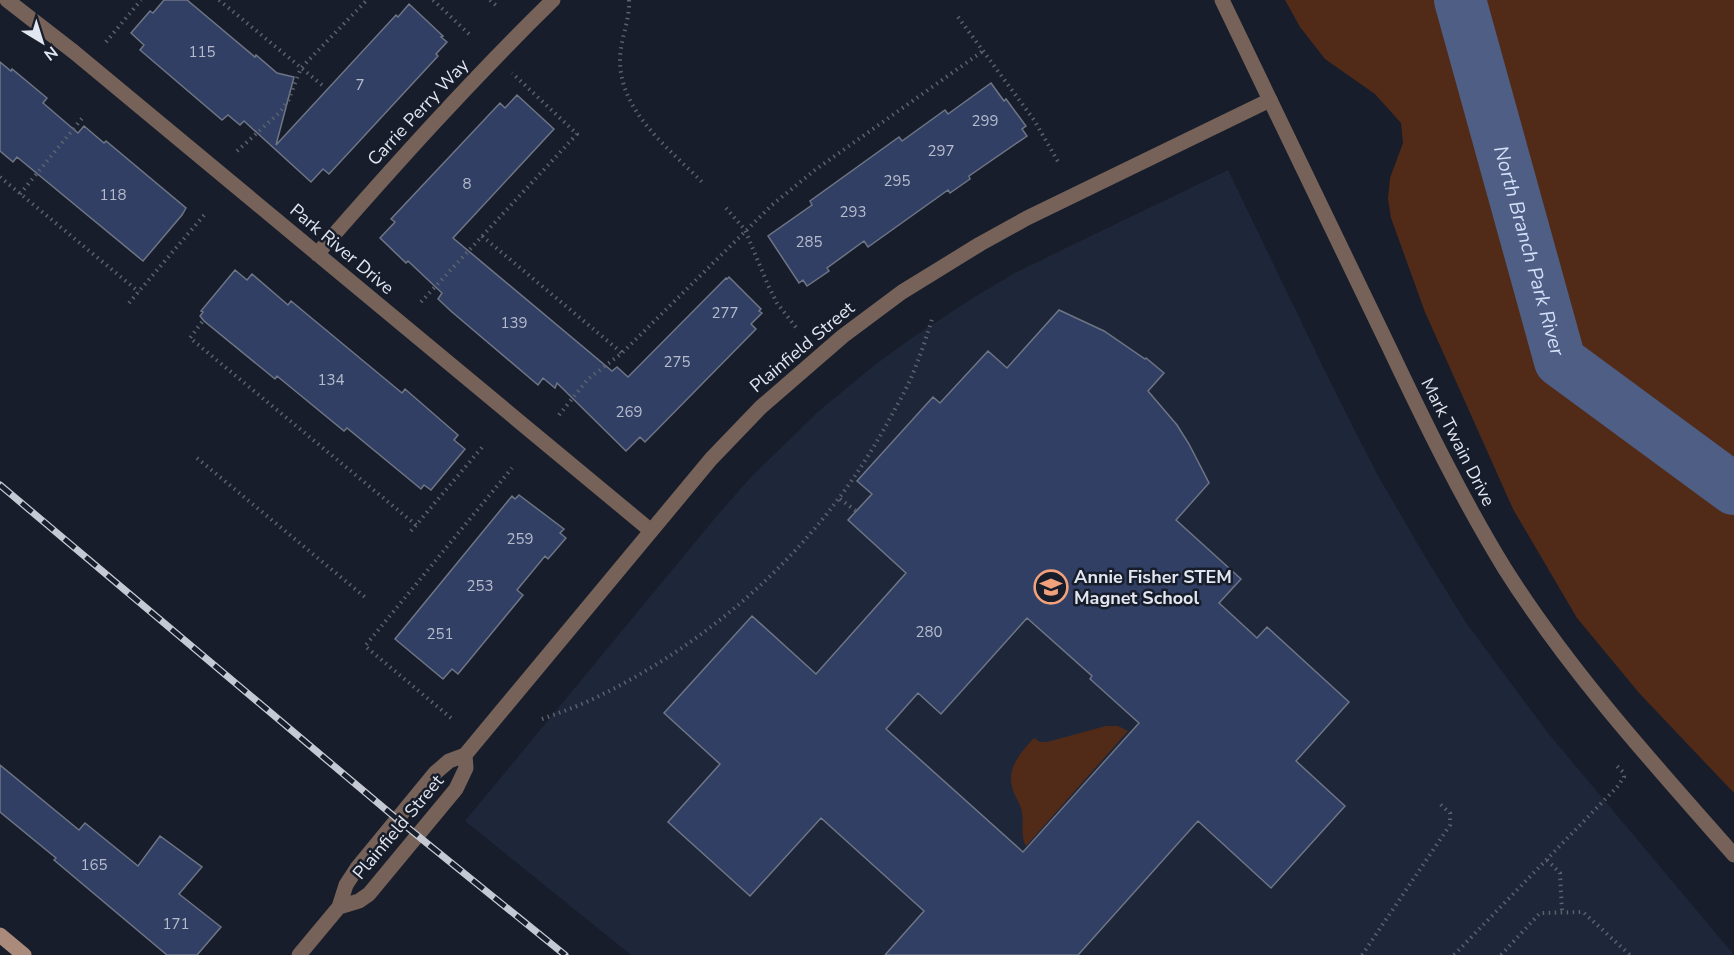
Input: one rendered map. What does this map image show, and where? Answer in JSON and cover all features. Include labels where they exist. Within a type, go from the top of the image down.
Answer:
[{"type":"main road","points":[[0,935],[24,955]]},
{"type":"street","name":"Park River Drive","points":[[8,0],[74,52],[650,530]]},
{"type":"street","name":"Carrie Perry Way","points":[[317,254],[405,154],[507,45],[553,0]]},
{"type":"street","name":"Mark Twain Drive","points":[[1222,0],[1430,432],[1480,528],[1506,571],[1566,658],[1734,855]]},
{"type":"street","name":"Plainfield Street","points":[[299,955],[339,907],[351,877],[435,773],[449,761],[465,755],[650,530],[711,459],[761,407],[836,342],[902,292],[980,244],[1027,218],[1270,100]]},
{"type":"street","name":"Plainfield Street","points":[[339,907],[369,894],[431,820],[462,778],[466,768],[465,755]]},
{"type":"path","points":[[106,42],[141,0]]},
{"type":"path","points":[[219,0],[322,85]]},
{"type":"path","points":[[237,151],[279,112],[288,101],[301,68],[367,0]]},
{"type":"path","points":[[433,0],[471,36]]},
{"type":"path","points":[[490,0],[499,8]]},
{"type":"path","points":[[630,0],[620,58],[623,85],[628,98],[641,120],[704,184]]},
{"type":"path","points":[[958,17],[1034,120],[1060,165]]},
{"type":"path","points":[[559,415],[584,383],[622,353],[745,230],[798,183],[983,51]]},
{"type":"path","points":[[421,302],[577,134],[512,73]]},
{"type":"path","points":[[20,194],[84,116]]},
{"type":"path","points":[[0,177],[139,292]]},
{"type":"path","points":[[726,208],[745,230],[777,303],[798,330]]},
{"type":"path","points":[[129,303],[205,214]]},
{"type":"path","points":[[482,236],[622,353]]},
{"type":"path","points":[[542,719],[592,700],[687,645],[737,607],[780,567],[840,499],[875,445],[917,365],[933,316]]},
{"type":"path","points":[[202,322],[190,338],[416,525]]},
{"type":"path","points":[[411,531],[484,445]]},
{"type":"path","points":[[197,458],[366,598]]},
{"type":"path","points":[[452,718],[365,646],[512,468]]},
{"type":"path","points":[[840,499],[856,511]]},
{"type":"path","points":[[1454,955],[1622,782],[1623,772],[1615,764]]},
{"type":"path","points":[[1362,955],[1450,825],[1450,813],[1440,804]]},
{"type":"path","points":[[1547,860],[1560,873],[1562,912]]},
{"type":"path","points":[[1501,955],[1540,913],[1562,912],[1583,912],[1630,955]]},
{"type":"shaded area","points":[[1285,0],[1734,0],[1734,793],[1640,694],[1577,618],[1513,509],[1425,312],[1391,218],[1388,199],[1390,178],[1403,143],[1401,123],[1375,94],[1325,59],[1300,27]]},
{"type":"shaded area","name":"Annie Fisher STEM Magnet School","points":[[1228,170],[1376,472],[1467,624],[1548,733],[1734,955],[631,955],[465,821],[715,518],[751,477],[820,410],[916,335],[1013,274]]},
{"type":"shaded area","points":[[1106,726],[1118,726],[1128,731],[1026,846],[1023,839],[1023,817],[1011,780],[1013,766],[1020,754],[1034,738],[1040,742],[1047,742]]},
{"type":"building","points":[[164,0],[187,0],[277,73],[294,77],[276,145],[396,15],[398,17],[409,4],[447,42],[436,54],[438,56],[329,174],[323,169],[311,182],[244,121],[240,125],[228,115],[222,120],[140,50],[144,45],[131,33],[150,11],[153,13]]},
{"type":"building","points":[[0,62],[47,98],[43,103],[78,133],[84,126],[104,143],[106,141],[186,208],[143,261],[17,157],[13,162],[0,151]]},
{"type":"building","points":[[991,83],[1026,126],[1022,129],[1027,136],[969,176],[970,179],[950,193],[948,190],[868,247],[864,241],[827,268],[829,271],[807,286],[803,280],[799,283],[768,236],[812,205],[810,201],[899,137],[902,141],[945,110],[948,114]]},
{"type":"building","points":[[517,95],[554,129],[453,238],[612,371],[617,367],[628,377],[726,278],[729,277],[761,309],[759,311],[762,313],[751,324],[756,329],[645,442],[640,437],[626,451],[557,383],[555,388],[543,378],[538,385],[452,312],[438,299],[442,293],[380,238],[395,222],[391,219],[500,103],[505,108]]},
{"type":"building","points":[[235,270],[247,280],[252,274],[288,305],[291,301],[402,393],[405,389],[458,435],[454,440],[465,449],[431,490],[424,485],[421,489],[347,428],[344,431],[277,376],[275,379],[204,321],[200,316],[203,312],[201,311]]},
{"type":"building","points":[[1059,310],[1104,331],[1146,358],[1164,373],[1148,391],[1177,425],[1209,483],[1176,520],[1241,579],[1219,603],[1257,638],[1267,627],[1349,702],[1296,761],[1345,806],[1271,888],[1198,821],[1078,955],[885,955],[924,911],[821,818],[750,896],[668,822],[720,764],[664,713],[752,616],[816,674],[906,573],[848,520],[872,494],[857,481],[933,397],[940,403],[988,351],[1007,368]],"holes":[[[1027,618],[1092,676],[1090,679],[1139,723],[1023,852],[886,729],[918,693],[941,714]]]},
{"type":"building","points":[[519,495],[564,529],[560,533],[566,538],[548,559],[545,556],[517,590],[523,595],[458,674],[452,669],[443,679],[395,639],[512,496],[515,499]]},
{"type":"building","points":[[0,765],[79,830],[85,823],[138,866],[160,836],[202,867],[179,894],[221,927],[197,955],[167,955],[0,812]]},
{"type":"waterway","name":"North Branch Park River","points":[[1460,0],[1560,361],[1734,489]]},
{"type":"railway","points":[[0,485],[397,819],[565,955]]},
{"type":"place","name":"Annie Fisher STEM Magnet School","points":[[1051,587]]}]
